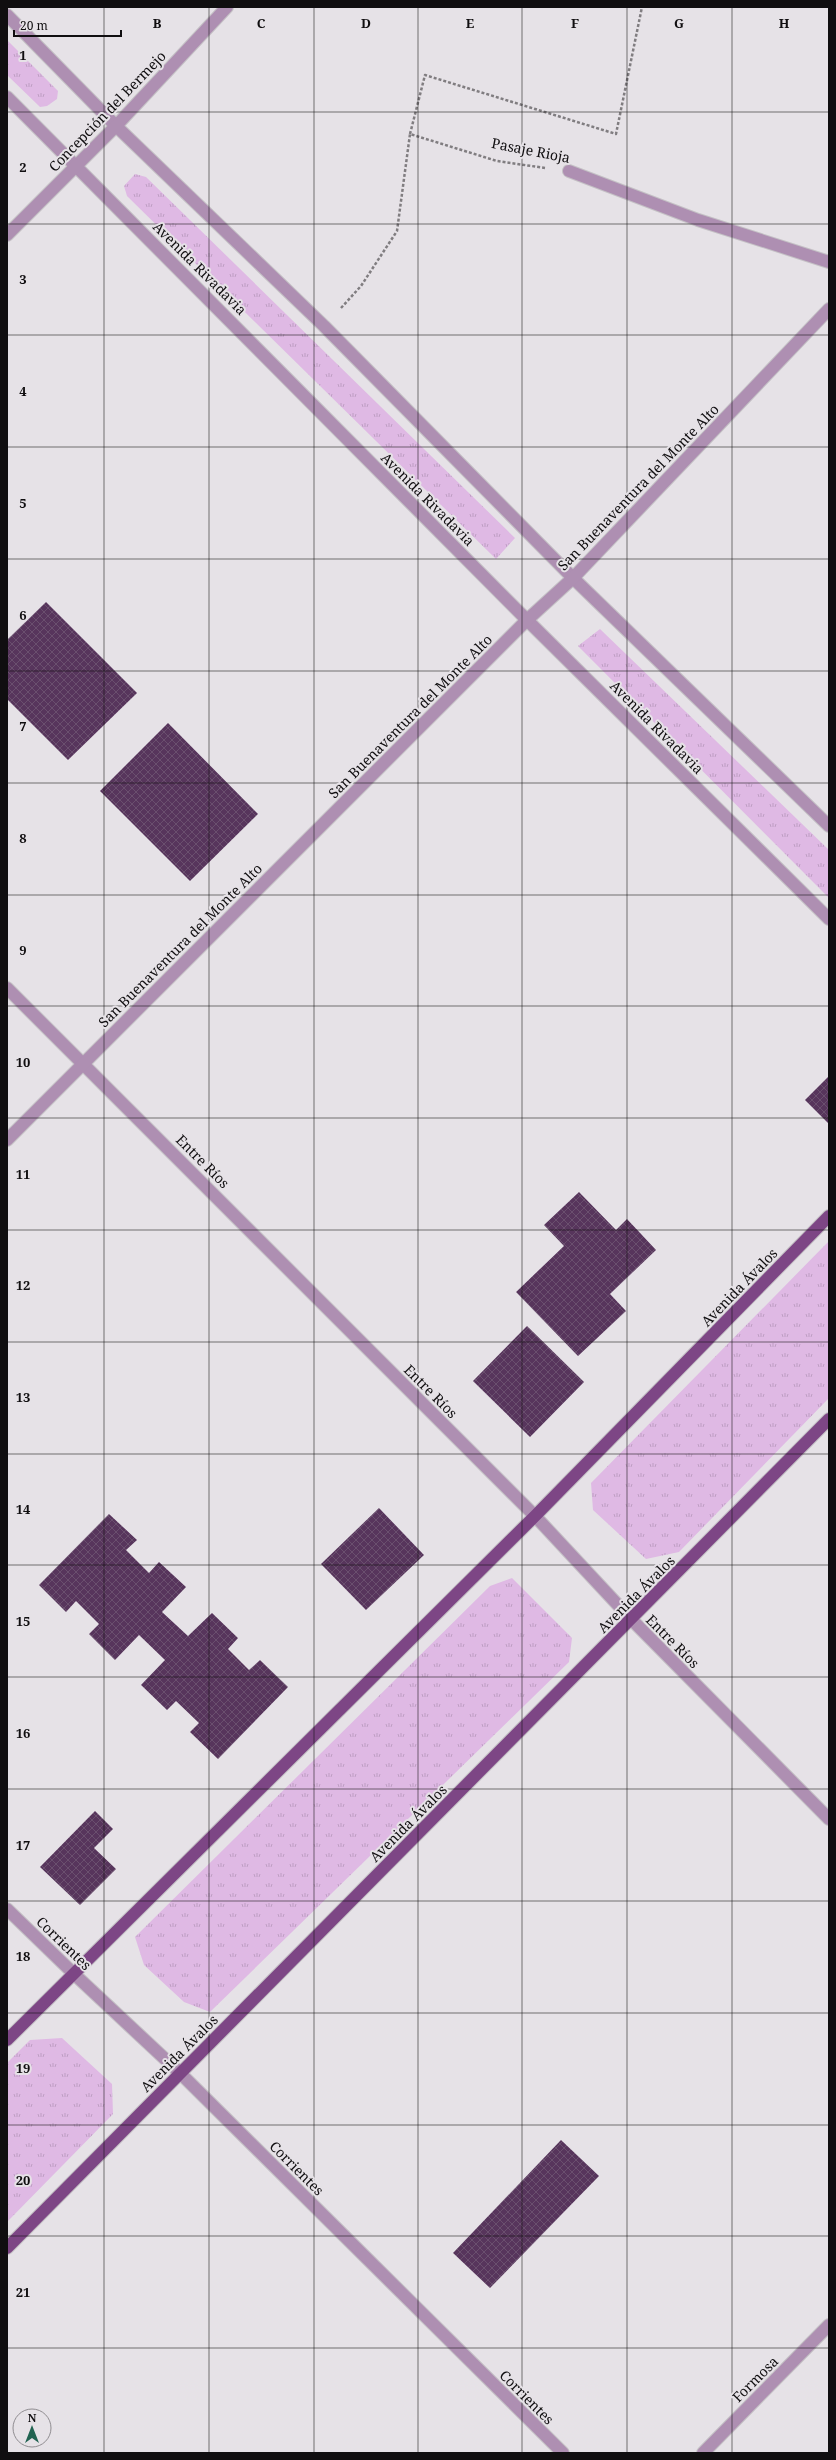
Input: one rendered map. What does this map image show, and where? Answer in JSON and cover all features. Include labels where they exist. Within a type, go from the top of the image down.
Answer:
[{"type":"main road","name":"Avenida Ávalos","points":[[7,2040],[535,1516],[829,1216]]},
{"type":"main road","name":"Avenida Ávalos","points":[[7,2248],[180,2072],[632,1620],[829,1419]]},
{"type":"street","name":"Concepción del Bermejo","points":[[7,235],[116,126],[227,7]]},
{"type":"street","points":[[7,15],[116,126],[324,326],[573,578],[829,826]]},
{"type":"street","name":"Avenida Rivadavia","points":[[7,97],[77,165],[527,620],[829,919]]},
{"type":"street","name":"Pasaje Rioja","points":[[569,171],[698,220],[829,262]]},
{"type":"street","name":"San Buenaventura del Monte Alto","points":[[7,1140],[527,620],[573,578],[829,309]]},
{"type":"street","name":"Entre Ríos","points":[[7,988],[84,1063],[535,1516],[632,1620],[829,1819]]},
{"type":"street","name":"Corrientes","points":[[7,1909],[73,1973],[180,2072],[563,2453]]},
{"type":"street","name":"Formosa","points":[[703,2453],[829,2325]]},
{"type":"path","points":[[324,326],[361,286],[397,231],[410,134],[425,74],[616,134],[642,7]]},
{"type":"path","name":"Pasaje Rioja","points":[[410,134],[497,161],[569,171]]},
{"type":"green space","points":[[7,40],[58,91],[57,99],[47,106],[40,107],[7,75]]},
{"type":"green space","points":[[135,174],[146,177],[515,538],[496,559],[127,196],[124,186]]},
{"type":"green space","points":[[600,629],[829,850],[829,898],[578,646]]},
{"type":"green space","points":[[829,1241],[829,1398],[679,1552],[646,1559],[593,1510],[591,1483]]},
{"type":"green space","points":[[512,1578],[572,1638],[569,1662],[210,2012],[184,2002],[144,1965],[135,1937],[490,1586]]},
{"type":"green space","points":[[62,2038],[112,2084],[113,2114],[7,2222],[7,2063],[30,2040]]},
{"type":"building","points":[[46,602],[137,693],[68,760],[7,699],[7,640]]},
{"type":"building","points":[[168,723],[258,814],[190,881],[100,791]]},
{"type":"building","points":[[829,1076],[829,1124],[805,1100]]},
{"type":"building","points":[[579,1192],[616,1230],[627,1219],[656,1250],[610,1294],[626,1311],[578,1356],[516,1292],[564,1246],[544,1225]]},
{"type":"building","points":[[527,1326],[584,1382],[530,1437],[473,1381]]},
{"type":"building","points":[[379,1508],[424,1555],[366,1610],[321,1564]]},
{"type":"building","points":[[109,1514],[137,1540],[126,1550],[149,1573],[159,1562],[186,1587],[162,1612],[188,1636],[212,1613],[238,1638],[228,1649],[249,1670],[260,1660],[288,1687],[218,1759],[190,1732],[199,1723],[176,1701],[167,1710],[141,1685],[165,1660],[139,1635],[115,1660],[89,1634],[99,1624],[76,1601],[66,1612],[39,1585]]},
{"type":"building","points":[[95,1811],[113,1829],[94,1848],[116,1869],[80,1905],[40,1867]]},
{"type":"building","points":[[561,2140],[599,2176],[490,2288],[453,2253]]}]
